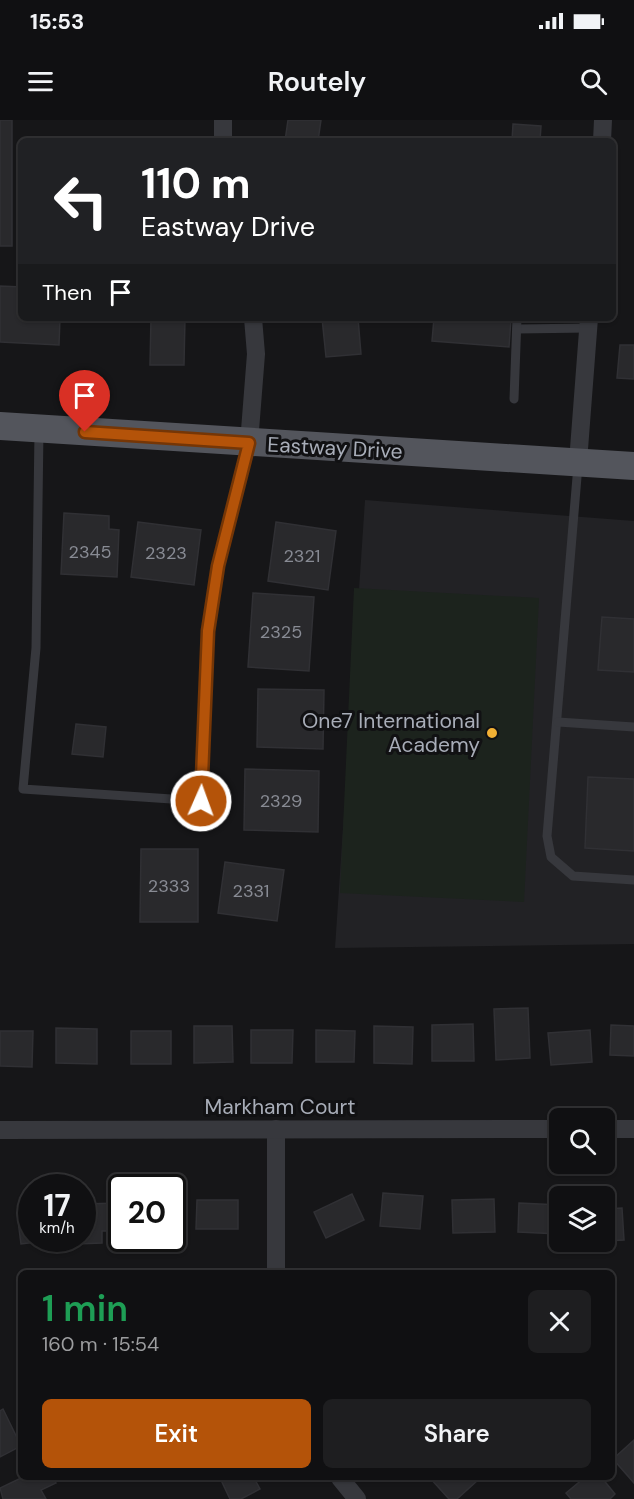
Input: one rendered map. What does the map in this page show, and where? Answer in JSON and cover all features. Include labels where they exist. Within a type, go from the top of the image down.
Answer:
[{"type":"main road","name":"Eastway Drive","points":[[0,426],[634,466]]},
{"type":"street","points":[[223,120],[223,138]]},
{"type":"street","points":[[602,138],[603,120]]},
{"type":"street","points":[[249,443],[256,354],[253,321]]},
{"type":"street","points":[[578,462],[589,323]]},
{"type":"street","name":"Markham Court","points":[[0,1130],[549,1129]]},
{"type":"street","points":[[615,1129],[634,1129]]},
{"type":"street","points":[[276,1130],[276,1270]]},
{"type":"street","points":[[342,1480],[357,1499]]},
{"type":"lane","points":[[514,399],[517,321]]},
{"type":"lane","points":[[517,328],[589,323]]},
{"type":"lane","points":[[39,429],[36,648],[22,789],[189,801],[201,801],[208,631],[218,566],[249,443]]},
{"type":"lane","points":[[578,462],[547,836],[550,857],[573,876],[634,880]]},
{"type":"lane","points":[[558,722],[634,727]]},
{"type":"shaded area","name":"One7 International Academy","points":[[365,500],[634,521],[634,944],[335,948]]},
{"type":"shaded area","points":[[354,588],[539,598],[524,902],[340,893]]},
{"type":"building","points":[[0,120],[12,120],[12,246],[0,246]]},
{"type":"building","points":[[288,120],[321,120],[318,138],[285,138]]},
{"type":"building","points":[[513,124],[541,126],[540,138],[512,138]]},
{"type":"building","points":[[0,286],[18,287],[18,321],[60,321],[59,345],[0,342]]},
{"type":"building","points":[[151,321],[185,321],[184,365],[150,365]]},
{"type":"building","points":[[322,321],[358,321],[361,354],[326,357]]},
{"type":"building","points":[[434,321],[511,321],[509,347],[432,341]]},
{"type":"building","points":[[620,345],[634,345],[634,379],[617,378]]},
{"type":"building","points":[[64,513],[109,516],[109,529],[119,530],[117,577],[61,574]]},
{"type":"building","points":[[138,522],[201,530],[194,585],[131,577]]},
{"type":"building","points":[[276,522],[336,531],[328,590],[268,581]]},
{"type":"building","points":[[253,593],[314,597],[309,671],[248,667]]},
{"type":"building","points":[[602,617],[634,619],[634,672],[598,670]]},
{"type":"building","points":[[258,689],[324,690],[323,749],[257,747]]},
{"type":"building","points":[[76,724],[106,727],[103,757],[72,754]]},
{"type":"building","points":[[245,769],[319,771],[318,832],[244,830]]},
{"type":"building","points":[[588,777],[634,779],[634,851],[585,848]]},
{"type":"building","points":[[141,849],[198,849],[198,922],[140,922]]},
{"type":"building","points":[[225,862],[284,870],[277,921],[218,913]]},
{"type":"building","points":[[528,1008],[530,1058],[496,1060],[494,1009]]},
{"type":"building","points":[[473,1024],[474,1061],[432,1061],[432,1025]]},
{"type":"building","points":[[611,1025],[634,1026],[634,1056],[610,1055]]},
{"type":"building","points":[[194,1026],[232,1026],[233,1062],[194,1063]]},
{"type":"building","points":[[374,1026],[413,1027],[412,1064],[374,1063]]},
{"type":"building","points":[[56,1028],[97,1029],[97,1064],[56,1063]]},
{"type":"building","points":[[251,1030],[293,1030],[292,1063],[251,1063]]},
{"type":"building","points":[[316,1030],[355,1031],[354,1062],[316,1062]]},
{"type":"building","points":[[590,1030],[592,1062],[551,1065],[548,1033]]},
{"type":"building","points":[[0,1031],[33,1031],[32,1067],[0,1066]]},
{"type":"building","points":[[131,1031],[171,1031],[171,1064],[131,1064]]},
{"type":"building","points":[[383,1193],[423,1196],[420,1229],[380,1226]]},
{"type":"building","points":[[352,1194],[364,1220],[326,1238],[314,1212]]},
{"type":"building","points":[[494,1199],[495,1232],[453,1233],[452,1200]]},
{"type":"building","points":[[197,1200],[238,1200],[238,1229],[196,1229]]},
{"type":"building","points":[[108,1203],[108,1231],[102,1231],[102,1243],[96,1243],[96,1204]]},
{"type":"building","points":[[519,1203],[549,1204],[549,1234],[518,1232]]},
{"type":"building","points":[[615,1208],[622,1208],[624,1240],[615,1240]]},
{"type":"building","points":[[3,1409],[18,1440],[18,1448],[0,1457],[0,1411]]},
{"type":"building","points":[[634,1440],[634,1483],[615,1461],[615,1457]]},
{"type":"building","points":[[18,1479],[54,1480],[56,1483],[41,1490],[46,1499],[3,1499],[0,1488]]},
{"type":"building","points":[[221,1480],[255,1480],[260,1489],[241,1499],[230,1499]]},
{"type":"building","points":[[432,1480],[478,1480],[457,1499],[449,1499]]},
{"type":"building","points":[[582,1480],[604,1480],[615,1494],[610,1499],[571,1499],[566,1493]]},
{"type":"place","name":"One7 International Academy","points":[[492,733]]},
{"type":"route","points":[[85,432],[249,443],[218,566],[208,631],[201,801]]}]
